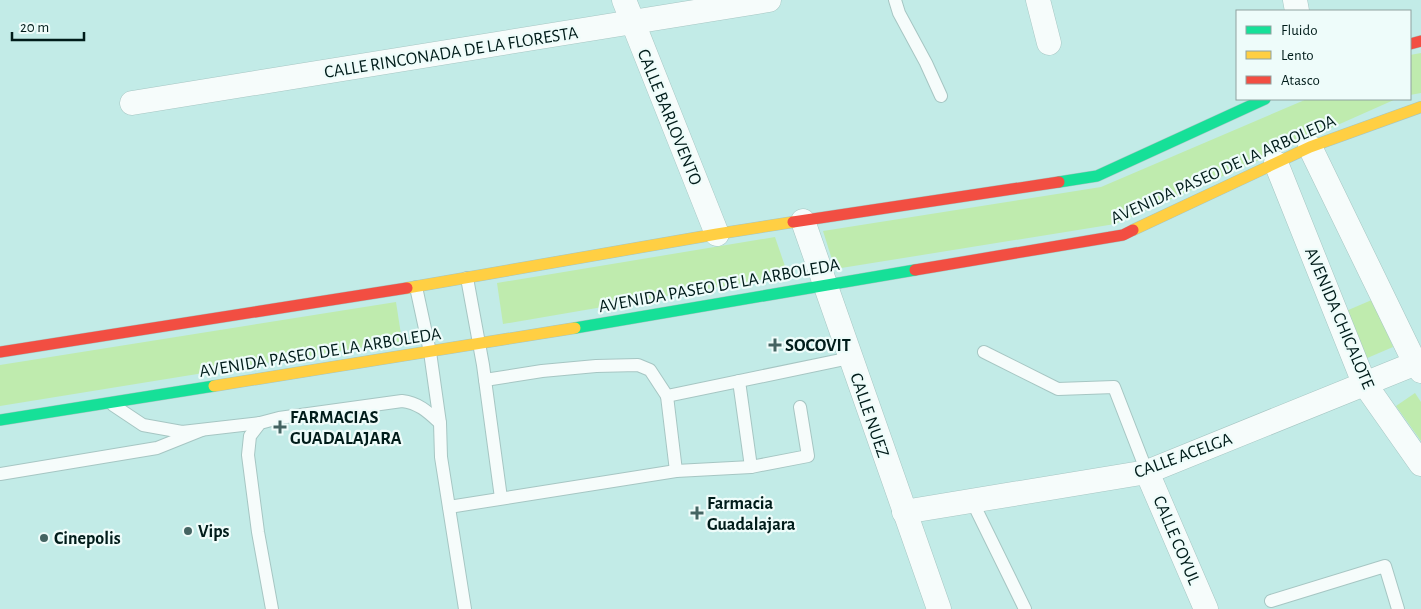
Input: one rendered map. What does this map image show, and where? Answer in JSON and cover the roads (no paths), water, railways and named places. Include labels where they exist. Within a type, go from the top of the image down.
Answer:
[{"type":"street","name":"CALLE BARLOVENTO","points":[[624,0],[717,234]]},
{"type":"street","name":"CALLE RINCONADA DE LA FLORESTA","points":[[132,103],[770,0]]},
{"type":"street","points":[[1038,0],[1050,43]]},
{"type":"street","points":[[0,352],[416,287],[717,234],[1096,176],[1263,100]]},
{"type":"street","name":"AVENIDA PASEO DE LA ARBOLEDA","points":[[0,420],[479,344],[1123,235],[1310,147],[1421,106]]},
{"type":"street","points":[[1310,147],[1419,365]]},
{"type":"street","name":"AVENIDA CHICALOTE","points":[[1276,163],[1364,384],[1421,464]]},
{"type":"street","name":"CALLE NUEZ","points":[[803,221],[939,609]]},
{"type":"street","name":"CALLE ACELGA","points":[[904,512],[1147,472],[1364,384],[1419,365]]},
{"type":"street","name":"CALLE COYUL","points":[[1147,472],[1206,609]]},
{"type":"lane","points":[[895,0],[899,13],[926,62],[941,96]]},
{"type":"lane","points":[[467,278],[485,380],[501,498]]},
{"type":"lane","points":[[416,287],[430,352],[440,423],[441,457],[465,609]]},
{"type":"lane","points":[[984,352],[1058,389],[1114,387],[1147,472]]},
{"type":"lane","points":[[667,396],[850,358]]},
{"type":"lane","points":[[485,380],[542,371],[596,366],[638,365],[650,370],[667,396],[676,471]]},
{"type":"lane","points":[[738,382],[751,467]]},
{"type":"lane","points":[[109,403],[143,425],[182,432],[260,423],[279,418],[402,401],[412,402],[420,406],[440,423]]},
{"type":"lane","points":[[449,507],[676,471],[751,467],[808,456],[800,407]]},
{"type":"lane","points":[[260,423],[250,436],[248,455],[258,532],[272,609]]},
{"type":"lane","points":[[0,474],[157,448],[202,430]]},
{"type":"lane","points":[[972,501],[1025,609]]},
{"type":"lane","points":[[1272,601],[1386,566],[1398,609]]},
{"type":"place","name":"SOCOVIT","points":[[775,345]]},
{"type":"place","name":"FARMACIAS GUADALAJARA","points":[[280,427]]},
{"type":"place","name":"Farmacia Guadalajara","points":[[697,513]]},
{"type":"place","name":"Vips","points":[[188,531]]},
{"type":"place","name":"Cinepolis","points":[[44,538]]}]
